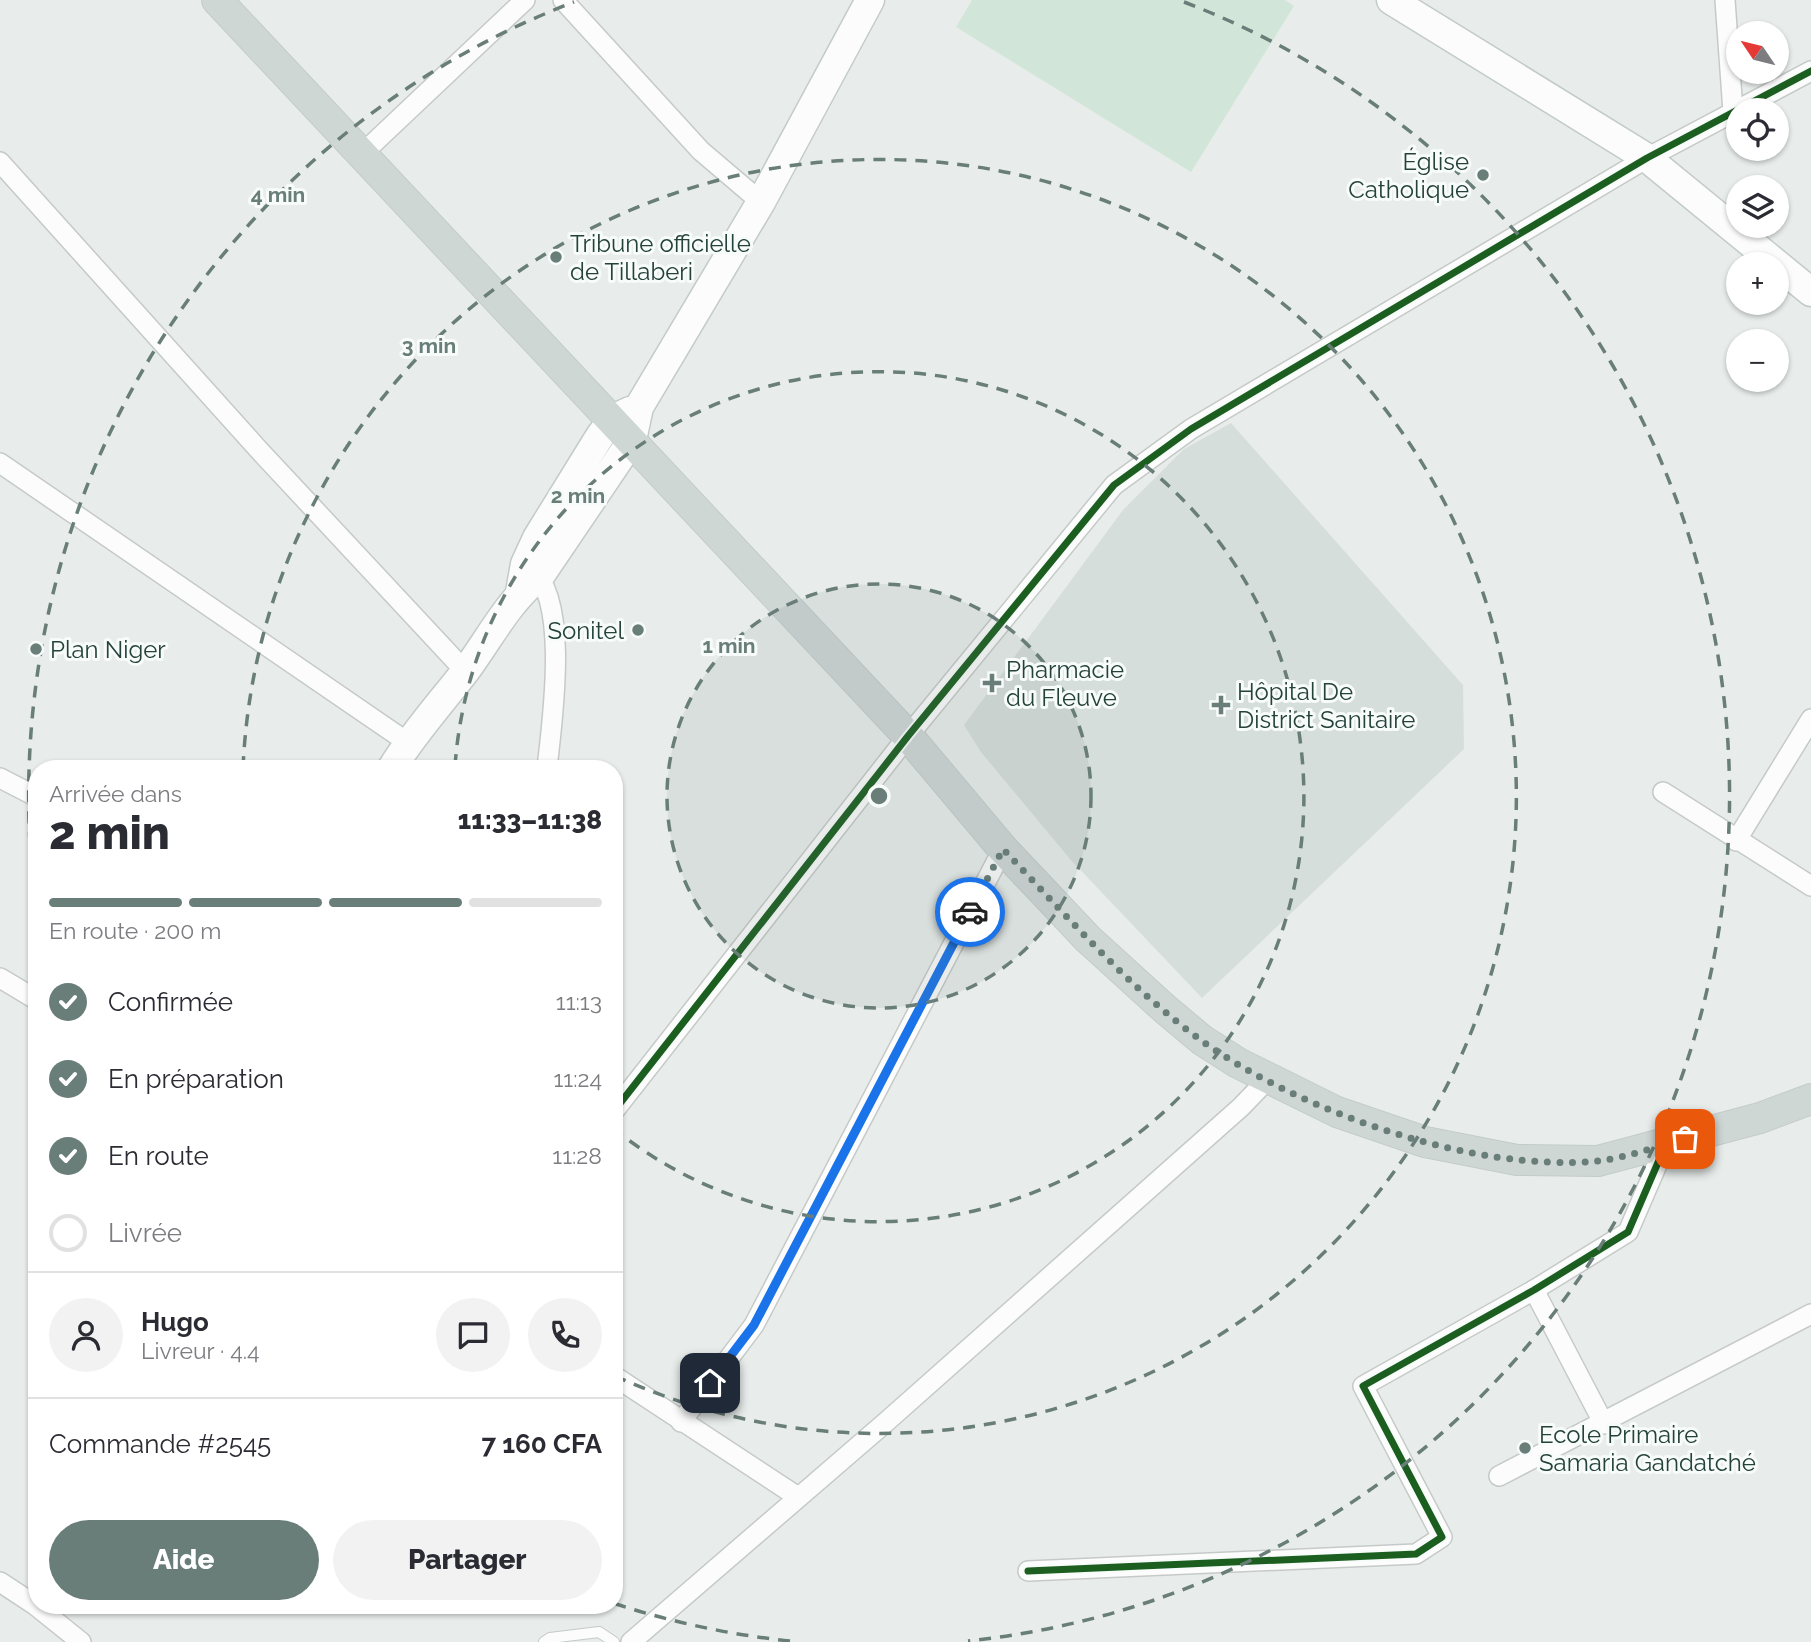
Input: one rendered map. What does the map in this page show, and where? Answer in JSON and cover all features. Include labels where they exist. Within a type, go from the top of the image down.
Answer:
[{"type":"main road","points":[[217,0],[363,153],[628,422],[908,736],[1003,849],[1088,939],[1202,1040],[1267,1080],[1337,1112],[1425,1142],[1517,1160],[1598,1161],[1760,1118],[1810,1099]]},
{"type":"street","points":[[363,153],[525,0]]},
{"type":"street","points":[[563,0],[701,150],[761,202]]},
{"type":"street","points":[[397,760],[407,742],[465,671],[528,577],[537,538],[628,422],[761,202],[870,0]]},
{"type":"street","points":[[1391,0],[1647,158],[1811,292]]},
{"type":"street","points":[[1725,0],[1732,98]]},
{"type":"street","points":[[1760,98],[1811,71]]},
{"type":"street","points":[[623,1100],[908,736],[1114,485],[1191,429],[1647,158],[1726,116]]},
{"type":"street","points":[[0,162],[258,449],[465,671]]},
{"type":"street","points":[[0,463],[407,742]]},
{"type":"street","points":[[528,577],[550,598],[554,629],[547,760]]},
{"type":"street","points":[[1736,841],[1811,719]]},
{"type":"street","points":[[0,778],[28,792]]},
{"type":"street","points":[[1663,792],[1736,841],[1811,886]]},
{"type":"street","points":[[681,1422],[754,1325],[1003,849]]},
{"type":"street","points":[[0,978],[28,995]]},
{"type":"street","points":[[631,1642],[1231,1116],[1267,1080]]},
{"type":"street","points":[[1028,1571],[1416,1554],[1442,1537],[1363,1386],[1534,1290],[1628,1233],[1666,1144]]},
{"type":"street","points":[[1534,1290],[1604,1424]]},
{"type":"street","points":[[1499,1476],[1604,1424],[1811,1314]]},
{"type":"street","points":[[623,1382],[799,1497]]},
{"type":"street","points":[[0,1582],[28,1600]]},
{"type":"street","points":[[46,1614],[81,1642]]},
{"type":"lane","points":[[544,1642],[550,1638],[599,1632],[614,1642]]},
{"type":"shaded area","name":"Hôpital De District Sanitaire","points":[[1231,423],[1463,685],[1464,749],[1202,998],[1070,859],[981,752],[964,725],[1123,510],[1184,449]]},
{"type":"green space","points":[[972,0],[1285,0],[1294,6],[1191,172],[956,27]]},
{"type":"cycle path","points":[[623,1100],[908,736],[1114,485],[1191,429],[1647,158],[1811,71]]},
{"type":"cycle path","points":[[1028,1571],[1416,1554],[1442,1537],[1363,1386],[1534,1290],[1628,1232],[1666,1144]]},
{"type":"way so far","points":[[970,912],[1003,849],[1088,939],[1202,1040],[1252,1072],[1292,1093],[1337,1112],[1425,1142],[1517,1160],[1598,1161],[1685,1139]]},
{"type":"place","name":"Église Catholique","points":[[1483,175]]},
{"type":"place","name":"Tribune officielle de Tillaberi","points":[[556,257]]},
{"type":"place","name":"Sonitel","points":[[638,630]]},
{"type":"place","name":"Plan Niger","points":[[36,649]]},
{"type":"place","name":"Pharmacie du Fleuve","points":[[992,683]]},
{"type":"place","name":"Hôpital De District Sanitaire","points":[[1221,705]]},
{"type":"place","name":"Ecole Primaire Samaria Gandatché","points":[[1525,1448]]},
{"type":"route","points":[[710,1383],[754,1325],[970,912]]}]
